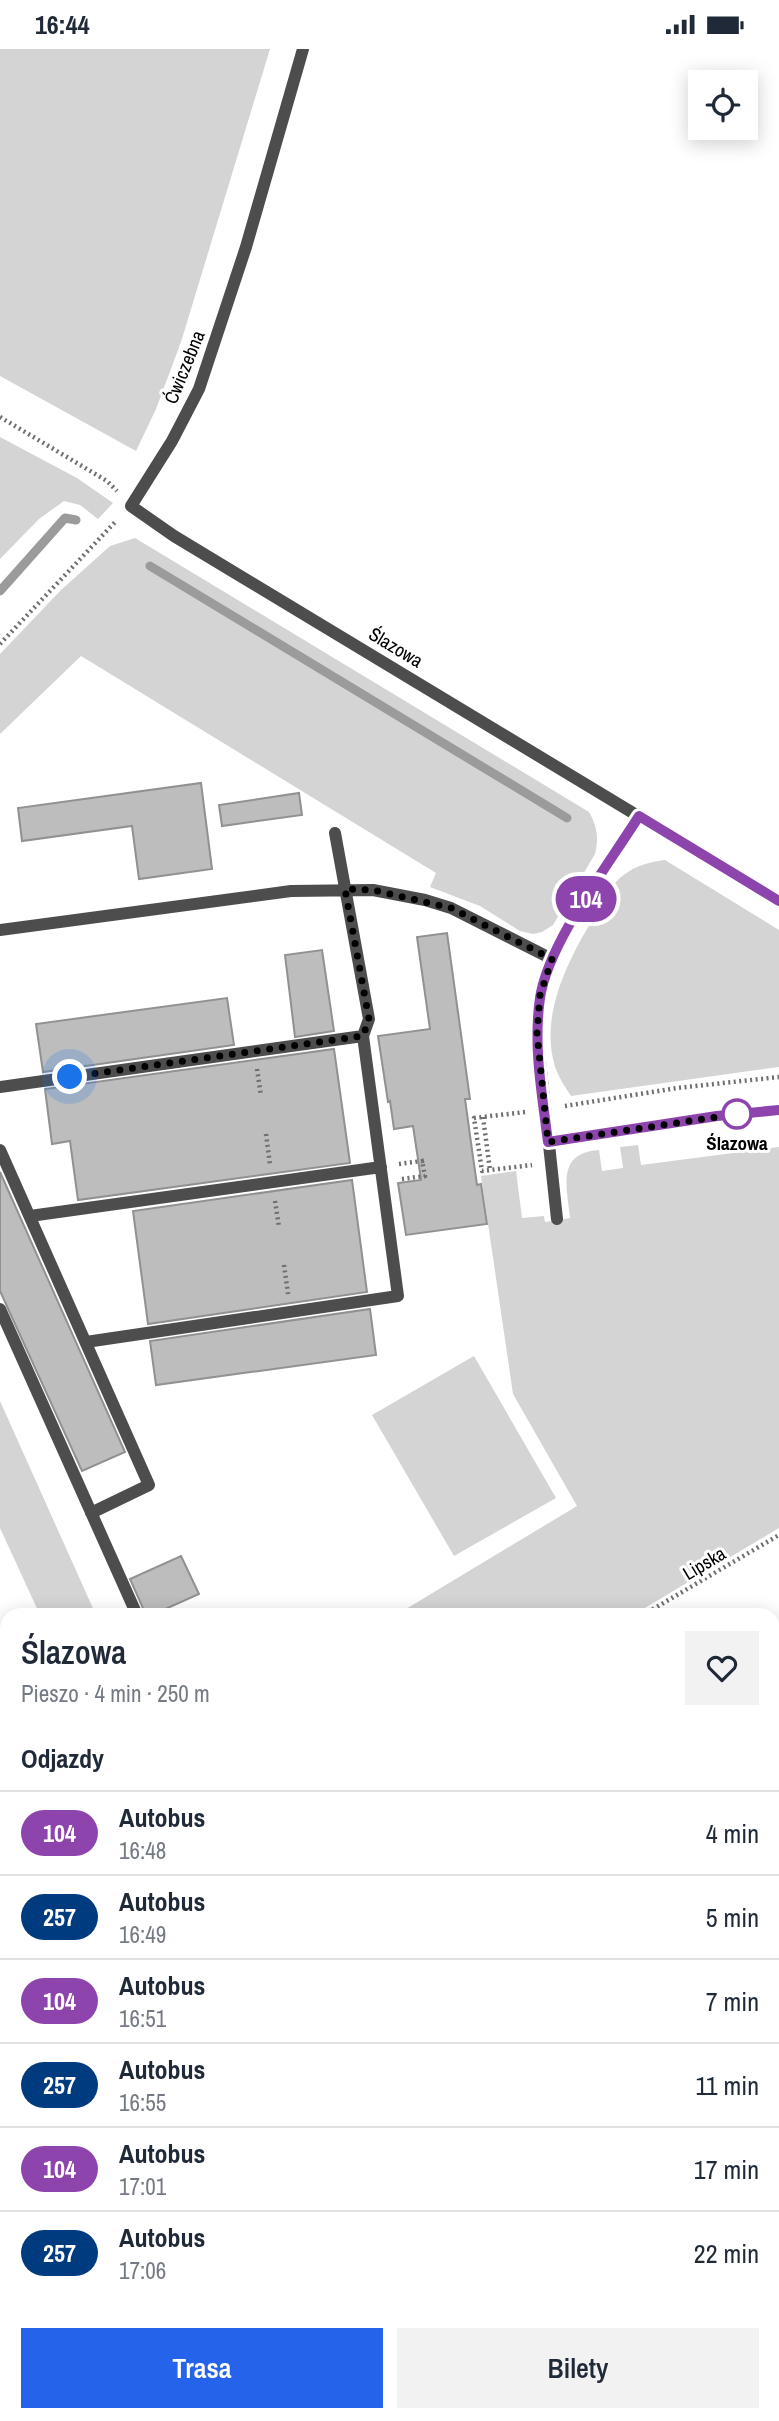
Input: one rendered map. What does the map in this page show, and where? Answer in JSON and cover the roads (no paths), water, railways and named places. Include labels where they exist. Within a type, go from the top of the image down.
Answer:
[{"type":"street","name":"Ćwiczebna","points":[[131,506],[172,441],[199,389],[242,260],[303,49]]},
{"type":"street","name":"Ślazowa","points":[[131,506],[174,536],[779,901]]},
{"type":"street","points":[[557,1219],[537,1033],[540,995],[552,959],[572,922],[639,816]]},
{"type":"street","points":[[86,1342],[397,1296],[363,1036],[369,1019],[335,833]]},
{"type":"street","points":[[0,930],[291,891],[373,890],[451,908],[552,959]]},
{"type":"street","points":[[0,1087],[363,1036]]},
{"type":"street","points":[[548,1142],[779,1109]]},
{"type":"street","points":[[0,1150],[149,1485],[92,1513]]},
{"type":"street","points":[[30,1216],[382,1167]]},
{"type":"street","points":[[0,1309],[134,1608]]},
{"type":"waterway","points":[[0,591],[65,518],[76,520]]},
{"type":"waterway","points":[[150,566],[567,818]]},
{"type":"place","name":"Ślazowa","points":[[737,1114]]}]
